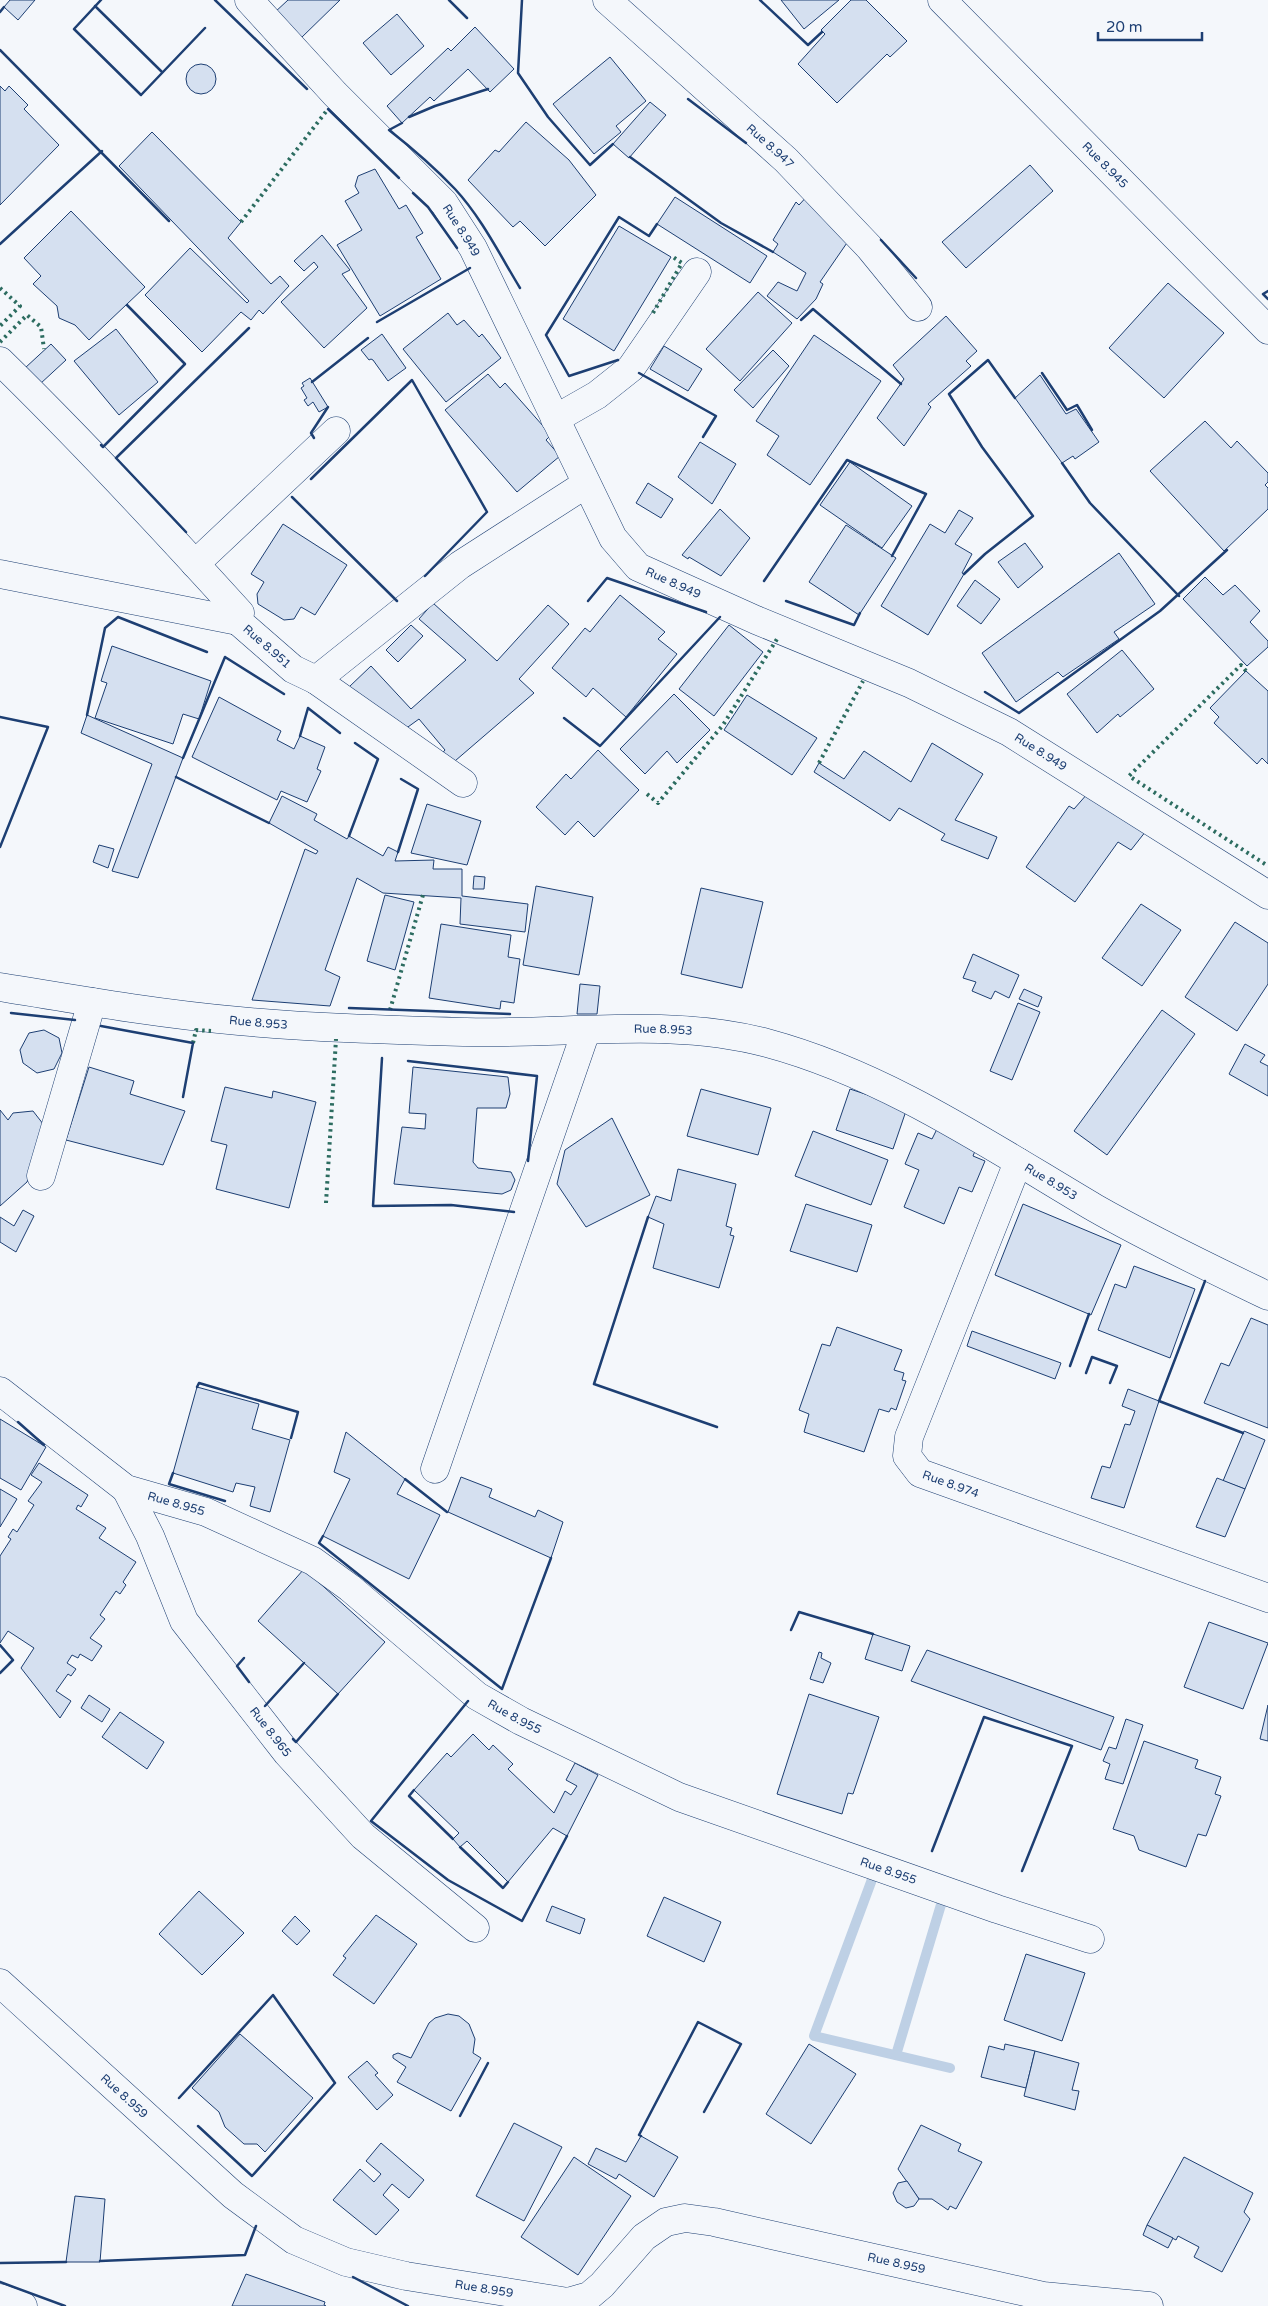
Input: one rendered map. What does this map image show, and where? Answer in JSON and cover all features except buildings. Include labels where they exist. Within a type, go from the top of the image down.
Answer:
[{"type":"street","name":"Rue 8.949","points":[[248,0],[335,94],[444,203],[473,248],[613,538],[638,567],[756,620],[909,683],[1009,732],[1268,895]]},
{"type":"street","name":"Rue 8.947","points":[[607,0],[786,160],[869,247],[918,307]]},
{"type":"street","name":"Rue 8.945","points":[[942,0],[1268,330]]},
{"type":"street","points":[[555,419],[597,395],[631,368],[697,272]]},
{"type":"street","name":"Rue 8.951","points":[[0,361],[83,442],[195,564],[240,614],[238,621],[293,669],[316,680],[463,783]]},
{"type":"street","points":[[195,564],[336,431]]},
{"type":"street","points":[[316,680],[460,565],[586,484]]},
{"type":"street","points":[[0,574],[238,621]]},
{"type":"street","name":"Rue 8.953","points":[[0,987],[92,1002],[238,1021],[470,1032],[704,1032],[764,1042],[826,1062],[922,1106],[1100,1211],[1268,1296]]},
{"type":"street","points":[[41,1176],[92,1002]]},
{"type":"street","points":[[435,1469],[586,1031]]},
{"type":"street","name":"Rue 8.974","points":[[1018,1162],[909,1437],[907,1456],[920,1473],[1268,1598]]},
{"type":"street","name":"Rue 8.955","points":[[0,1391],[126,1490],[206,1512],[313,1561],[350,1588],[476,1696],[520,1720],[678,1797],[997,1909],[1090,1939]]},
{"type":"street","name":"Rue 8.965","points":[[126,1490],[150,1536],[184,1621],[287,1753],[362,1836],[475,1928]]},
{"type":"street","name":"Rue 8.959","points":[[0,1983],[233,2195],[294,2240],[346,2262],[406,2276],[568,2302],[589,2296],[602,2285],[644,2237],[666,2222],[686,2218],[724,2224],[1040,2301],[1149,2306]]},
{"type":"street","points":[[0,2298],[23,2306]]},
{"type":"waterway","points":[[874,1874],[814,2036],[950,2068]]},
{"type":"waterway","points":[[896,2055],[943,1898]]},
{"type":"hedge","points":[[241,222],[328,109]]},
{"type":"hedge","points":[[653,313],[682,263],[673,257]]},
{"type":"hedge","points":[[0,288],[20,306],[0,326]]},
{"type":"hedge","points":[[0,342],[27,315],[41,327],[44,349]]},
{"type":"hedge","points":[[647,794],[658,803],[723,725],[777,639]]},
{"type":"hedge","points":[[1246,671],[1241,665],[1129,776],[1268,866]]},
{"type":"hedge","points":[[819,763],[863,681]]},
{"type":"hedge","points":[[390,1010],[423,895]]},
{"type":"hedge","points":[[193,1043],[196,1030],[211,1031]]},
{"type":"hedge","points":[[326,1203],[336,1039]]},
{"type":"wall","points":[[101,0],[74,29],[141,95],[205,28]]},
{"type":"wall","points":[[215,0],[307,89]]},
{"type":"wall","points":[[449,0],[467,18]]},
{"type":"wall","points":[[522,0],[518,73],[548,117],[590,165],[613,144]]},
{"type":"wall","points":[[760,0],[808,45],[822,32]]},
{"type":"wall","points":[[95,6],[162,72]]},
{"type":"wall","points":[[0,12],[4,7]]},
{"type":"wall","points":[[0,50],[169,221]]},
{"type":"wall","points":[[409,117],[435,106],[488,89]]},
{"type":"wall","points":[[688,99],[746,143]]},
{"type":"wall","points":[[328,109],[399,178]]},
{"type":"wall","points":[[402,123],[389,130],[431,165],[455,189],[490,237],[520,288]]},
{"type":"wall","points":[[0,244],[102,151]]},
{"type":"wall","points":[[630,157],[721,223],[773,252]]},
{"type":"wall","points":[[413,193],[428,207],[457,248]]},
{"type":"wall","points":[[618,360],[569,376],[546,335],[619,217],[649,236],[657,224]]},
{"type":"wall","points":[[881,240],[916,278]]},
{"type":"wall","points":[[377,322],[470,268]]},
{"type":"wall","points":[[1268,291],[1263,294],[1268,299]]},
{"type":"wall","points":[[101,445],[103,447],[185,364],[127,305]]},
{"type":"wall","points":[[801,320],[813,309],[901,384]]},
{"type":"wall","points":[[186,532],[116,458],[249,328]]},
{"type":"wall","points":[[312,382],[368,338]]},
{"type":"wall","points":[[964,574],[985,554],[1033,516],[982,447],[949,394],[988,360],[1015,398]]},
{"type":"wall","points":[[639,373],[716,416],[703,437]]},
{"type":"wall","points":[[1042,373],[1067,410],[1077,405],[1092,430]]},
{"type":"wall","points":[[311,479],[412,380],[487,512],[425,576]]},
{"type":"wall","points":[[314,438],[311,433],[328,407]]},
{"type":"wall","points":[[764,581],[847,460],[926,494],[892,556]]},
{"type":"wall","points":[[1062,463],[1090,503],[1179,596]]},
{"type":"wall","points":[[292,497],[397,601]]},
{"type":"wall","points":[[985,692],[1019,713],[1160,611],[1227,550]]},
{"type":"wall","points":[[588,601],[607,578],[706,612]]},
{"type":"wall","points":[[786,601],[854,625],[860,613]]},
{"type":"wall","points":[[87,715],[105,628],[118,617],[207,652]]},
{"type":"wall","points":[[564,718],[600,746],[720,617]]},
{"type":"wall","points":[[183,758],[225,657],[284,694]]},
{"type":"wall","points":[[300,736],[308,708],[340,733]]},
{"type":"wall","points":[[0,717],[48,727],[0,847]]},
{"type":"wall","points":[[349,836],[378,759],[355,743]]},
{"type":"wall","points":[[176,777],[269,823]]},
{"type":"wall","points":[[398,852],[418,789],[401,779]]},
{"type":"wall","points":[[349,1008],[510,1014]]},
{"type":"wall","points":[[11,1013],[75,1020]]},
{"type":"wall","points":[[101,1026],[193,1043],[183,1097]]},
{"type":"wall","points":[[382,1058],[373,1206],[451,1205],[514,1212]]},
{"type":"wall","points":[[408,1061],[537,1076],[528,1161]]},
{"type":"wall","points":[[648,1217],[594,1384],[717,1427]]},
{"type":"wall","points":[[1205,1281],[1159,1401],[1243,1433]]},
{"type":"wall","points":[[1070,1366],[1089,1314]]},
{"type":"wall","points":[[1086,1373],[1092,1357],[1117,1366],[1110,1383]]},
{"type":"wall","points":[[197,1387],[199,1383],[298,1412],[291,1438]]},
{"type":"wall","points":[[18,1422],[44,1445]]},
{"type":"wall","points":[[173,1473],[169,1484],[225,1501]]},
{"type":"wall","points":[[405,1479],[447,1512]]},
{"type":"wall","points":[[323,1536],[319,1543],[502,1689],[551,1558]]},
{"type":"wall","points":[[791,1630],[799,1612],[873,1634]]},
{"type":"wall","points":[[0,1645],[13,1660],[0,1673]]},
{"type":"wall","points":[[244,1658],[237,1666],[249,1682]]},
{"type":"wall","points":[[265,1706],[304,1663]]},
{"type":"wall","points":[[293,1739],[296,1742],[338,1694]]},
{"type":"wall","points":[[468,1701],[371,1821],[448,1880],[522,1921],[567,1836]]},
{"type":"wall","points":[[932,1851],[984,1717],[1072,1746],[1022,1871]]},
{"type":"wall","points":[[414,1790],[409,1796],[453,1839]]},
{"type":"wall","points":[[460,1847],[503,1888],[508,1882]]},
{"type":"wall","points":[[179,2098],[273,1995],[335,2083],[252,2176],[198,2126]]},
{"type":"wall","points":[[641,2136],[639,2135],[698,2022],[741,2044],[704,2112]]},
{"type":"wall","points":[[460,2116],[488,2063]]},
{"type":"wall","points":[[100,2261],[245,2255],[256,2226]]},
{"type":"wall","points":[[0,2263],[66,2262]]},
{"type":"wall","points":[[353,2277],[408,2306]]},
{"type":"wall","points":[[0,2282],[65,2306]]}]
